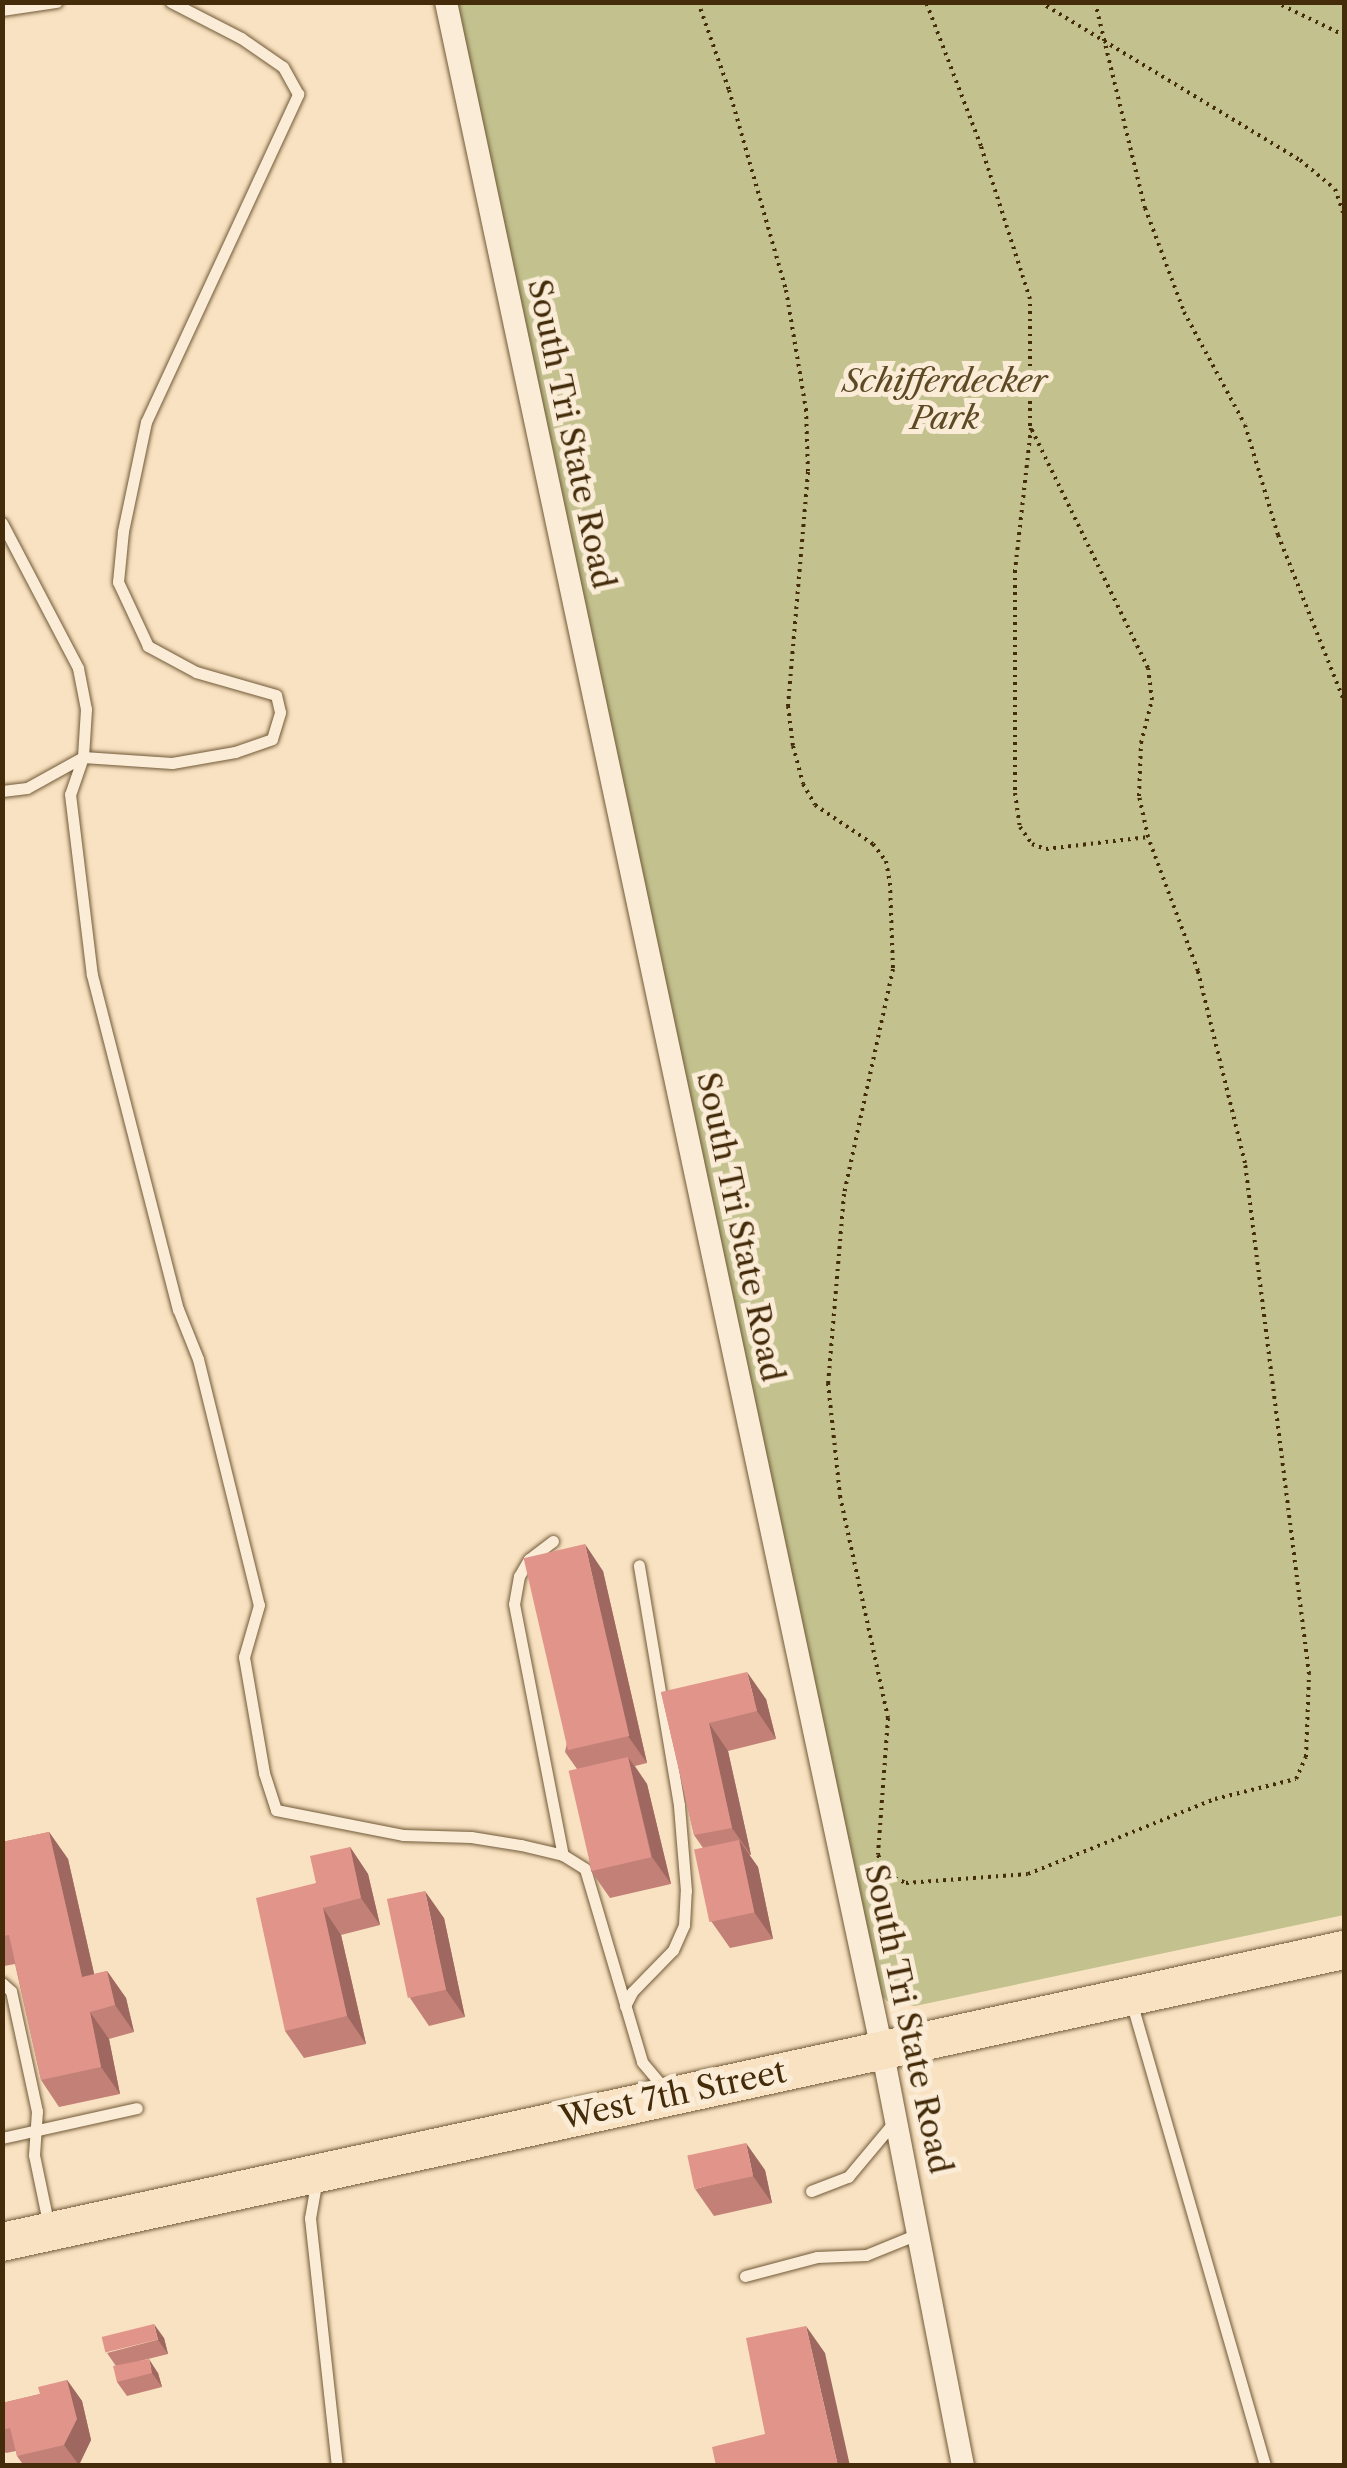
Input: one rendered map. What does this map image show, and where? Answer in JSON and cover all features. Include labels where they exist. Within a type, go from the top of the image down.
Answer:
[{"type":"main road","name":"West 7th Street","points":[[2,2242],[1344,1950]]},
{"type":"street","name":"South Tri State Road","points":[[446,2],[882,2050],[963,2466]]},
{"type":"lane","points":[[2,10],[56,2]]},
{"type":"lane","points":[[2,791],[27,788],[83,757],[172,763],[235,752],[272,739],[280,712],[276,695],[196,672],[148,646],[118,582],[146,422],[298,94],[284,67],[241,38],[171,2]]},
{"type":"lane","points":[[2,523],[78,668],[86,709],[83,757],[70,794],[92,975],[178,1309],[198,1359],[259,1605],[244,1657],[264,1773],[276,1810],[361,1829],[471,1836],[563,1855],[586,1869],[642,2062],[671,2096]]},
{"type":"lane","points":[[553,1541],[529,1560],[519,1576],[514,1604],[563,1855]]},
{"type":"lane","points":[[625,2006],[632,1992],[672,1950],[684,1925],[686,1892],[679,1805],[639,1565]]},
{"type":"lane","points":[[2,1983],[10,1991],[37,2111],[34,2155],[50,2231]]},
{"type":"lane","points":[[1130,1996],[1265,2466]]},
{"type":"lane","points":[[2,2138],[137,2108]]},
{"type":"lane","points":[[811,2192],[848,2176],[896,2118]]},
{"type":"lane","points":[[323,2172],[312,2190],[310,2218],[337,2466]]},
{"type":"lane","points":[[745,2276],[817,2257],[866,2256],[920,2234]]},
{"type":"path","points":[[698,2],[729,90],[786,290],[806,409],[808,472],[788,706],[796,757],[815,806],[872,844],[886,862],[890,883],[893,969],[842,1208],[828,1383],[840,1496],[886,1701],[877,1843],[881,1865],[896,1881],[1028,1874],[1214,1799],[1296,1778],[1303,1768],[1308,1642],[1249,1185],[1198,971],[1148,837],[1139,765],[1152,700],[1148,668],[1032,428]]},
{"type":"path","points":[[926,2],[980,146],[1030,300],[1032,428],[1016,570],[1015,793],[1020,827],[1032,844],[1046,848],[1148,837]]},
{"type":"path","points":[[1040,2],[1300,160],[1335,188],[1344,215]]},
{"type":"path","points":[[1095,2],[1136,178],[1158,244],[1208,362],[1245,425],[1278,535],[1344,701]]},
{"type":"path","points":[[1275,2],[1344,35]]},
{"type":"green space","name":"Schifferdecker Park","points":[[453,3],[1344,3],[1344,1915],[915,2006],[887,2001],[877,1991]]},
{"type":"building","points":[[585,1544],[629,1736],[568,1750],[524,1558]]},
{"type":"building","points":[[747,1672],[757,1711],[709,1723],[732,1828],[694,1835],[661,1692]]},
{"type":"building","points":[[628,1757],[651,1857],[592,1871],[569,1771]]},
{"type":"building","points":[[49,1832],[82,1977],[107,1971],[115,2005],[90,2012],[101,2067],[41,2080],[9,1935],[2,1936],[2,1842]]},
{"type":"building","points":[[739,1840],[754,1912],[709,1922],[694,1850]]},
{"type":"building","points":[[350,1847],[361,1898],[323,1908],[347,2016],[285,2031],[256,1898],[316,1883],[310,1856]]},
{"type":"building","points":[[425,1891],[446,1990],[408,1998],[387,1899]]},
{"type":"building","points":[[746,2143],[753,2176],[694,2189],[687,2155]]},
{"type":"building","points":[[154,2324],[158,2340],[105,2353],[102,2337]]},
{"type":"building","points":[[806,2326],[838,2466],[716,2466],[712,2447],[765,2434],[746,2338]]},
{"type":"building","points":[[149,2359],[152,2373],[117,2382],[113,2366]]},
{"type":"building","points":[[67,2380],[77,2419],[64,2445],[17,2456],[10,2428],[2,2430],[2,2403],[40,2394],[38,2387]]}]
